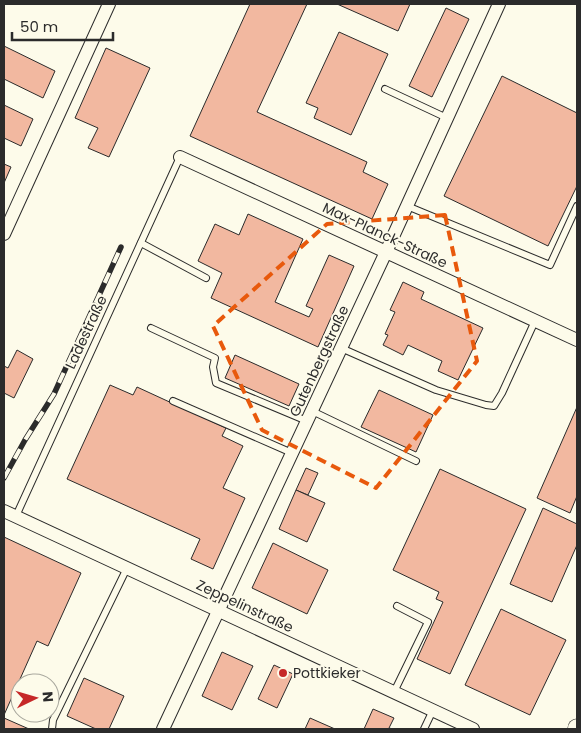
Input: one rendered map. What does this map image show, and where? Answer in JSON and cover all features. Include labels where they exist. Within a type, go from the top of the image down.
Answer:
[{"type":"street","points":[[4,234],[109,4]]},
{"type":"street","name":"Gutenbergstraße","points":[[163,729],[386,252],[499,4]]},
{"type":"street","name":"Max-Planck-Straße","points":[[180,157],[577,340]]},
{"type":"street","name":"Zeppelinstraße","points":[[4,511],[433,710],[466,728]]},
{"type":"lane","points":[[385,89],[447,118]]},
{"type":"lane","name":"Ladestraße","points":[[16,516],[180,157]]},
{"type":"lane","points":[[407,206],[550,265],[577,206]]},
{"type":"lane","points":[[141,243],[206,278]]},
{"type":"lane","points":[[341,348],[436,390],[486,406],[494,406],[502,393],[535,320]]},
{"type":"lane","points":[[151,328],[214,358],[213,367],[216,383],[309,416],[416,461]]},
{"type":"lane","points":[[173,401],[292,453]]},
{"type":"lane","points":[[52,729],[53,720],[127,568]]},
{"type":"lane","points":[[394,692],[428,622],[396,606]]},
{"type":"lane","points":[[424,729],[433,710]]},
{"type":"highlighted area","points":[[445,215],[477,361],[376,488],[262,430],[213,326],[327,224]]},
{"type":"building","points":[[250,4],[307,4],[257,112],[367,162],[363,172],[388,184],[372,219],[190,136]]},
{"type":"building","points":[[337,4],[410,4],[398,31]]},
{"type":"building","points":[[446,8],[469,19],[432,97],[409,86]]},
{"type":"building","points":[[339,32],[388,54],[351,135],[314,118],[318,108],[306,103]]},
{"type":"building","points":[[4,46],[55,71],[43,98],[4,79]]},
{"type":"building","points":[[106,48],[150,68],[109,157],[88,148],[98,128],[75,118]]},
{"type":"building","points":[[502,76],[577,113],[577,186],[548,246],[444,196]]},
{"type":"building","points":[[4,105],[33,119],[21,146],[4,138]]},
{"type":"building","points":[[4,164],[11,167],[4,183]]},
{"type":"building","points":[[248,214],[303,239],[275,302],[309,317],[313,309],[306,306],[329,255],[354,266],[318,347],[211,298],[222,273],[198,261],[215,224],[239,235]]},
{"type":"building","points":[[403,282],[424,292],[421,299],[483,328],[458,380],[438,371],[442,361],[408,345],[403,355],[383,345],[388,335],[385,334],[395,312],[390,310]]},
{"type":"building","points":[[17,350],[33,359],[14,398],[4,393],[4,366],[8,368]]},
{"type":"building","points":[[235,355],[299,384],[289,406],[225,378]]},
{"type":"building","points":[[110,385],[133,395],[137,387],[226,428],[222,436],[243,446],[223,488],[245,498],[213,569],[191,559],[200,539],[67,479]]},
{"type":"building","points":[[379,390],[433,415],[416,452],[361,427]]},
{"type":"building","points":[[577,407],[577,496],[570,513],[537,498]]},
{"type":"building","points":[[306,468],[318,473],[308,495],[296,490]]},
{"type":"building","points":[[440,469],[526,509],[450,674],[417,659],[443,602],[436,599],[439,592],[393,570]]},
{"type":"building","points":[[296,490],[325,503],[307,542],[279,529]]},
{"type":"building","points":[[543,508],[577,524],[577,545],[552,602],[510,584]]},
{"type":"building","points":[[4,537],[81,573],[48,646],[37,641],[23,673],[10,673],[10,702],[4,715]]},
{"type":"building","points":[[273,543],[328,570],[307,614],[252,588]]},
{"type":"building","points":[[501,609],[566,640],[530,715],[465,685]]},
{"type":"building","points":[[222,652],[253,666],[232,710],[202,696]]},
{"type":"building","points":[[274,665],[293,674],[277,708],[258,699]]},
{"type":"building","points":[[84,678],[124,696],[109,729],[96,729],[67,716]]},
{"type":"building","points":[[373,709],[394,718],[389,728],[393,729],[364,729]]},
{"type":"building","points":[[4,718],[10,721],[10,723],[15,723],[29,729],[4,729]]},
{"type":"building","points":[[310,718],[335,729],[305,729]]},
{"type":"railway","points":[[4,478],[54,394],[121,247]]},
{"type":"place","name":"Pottkieker","points":[[283,673]]}]
